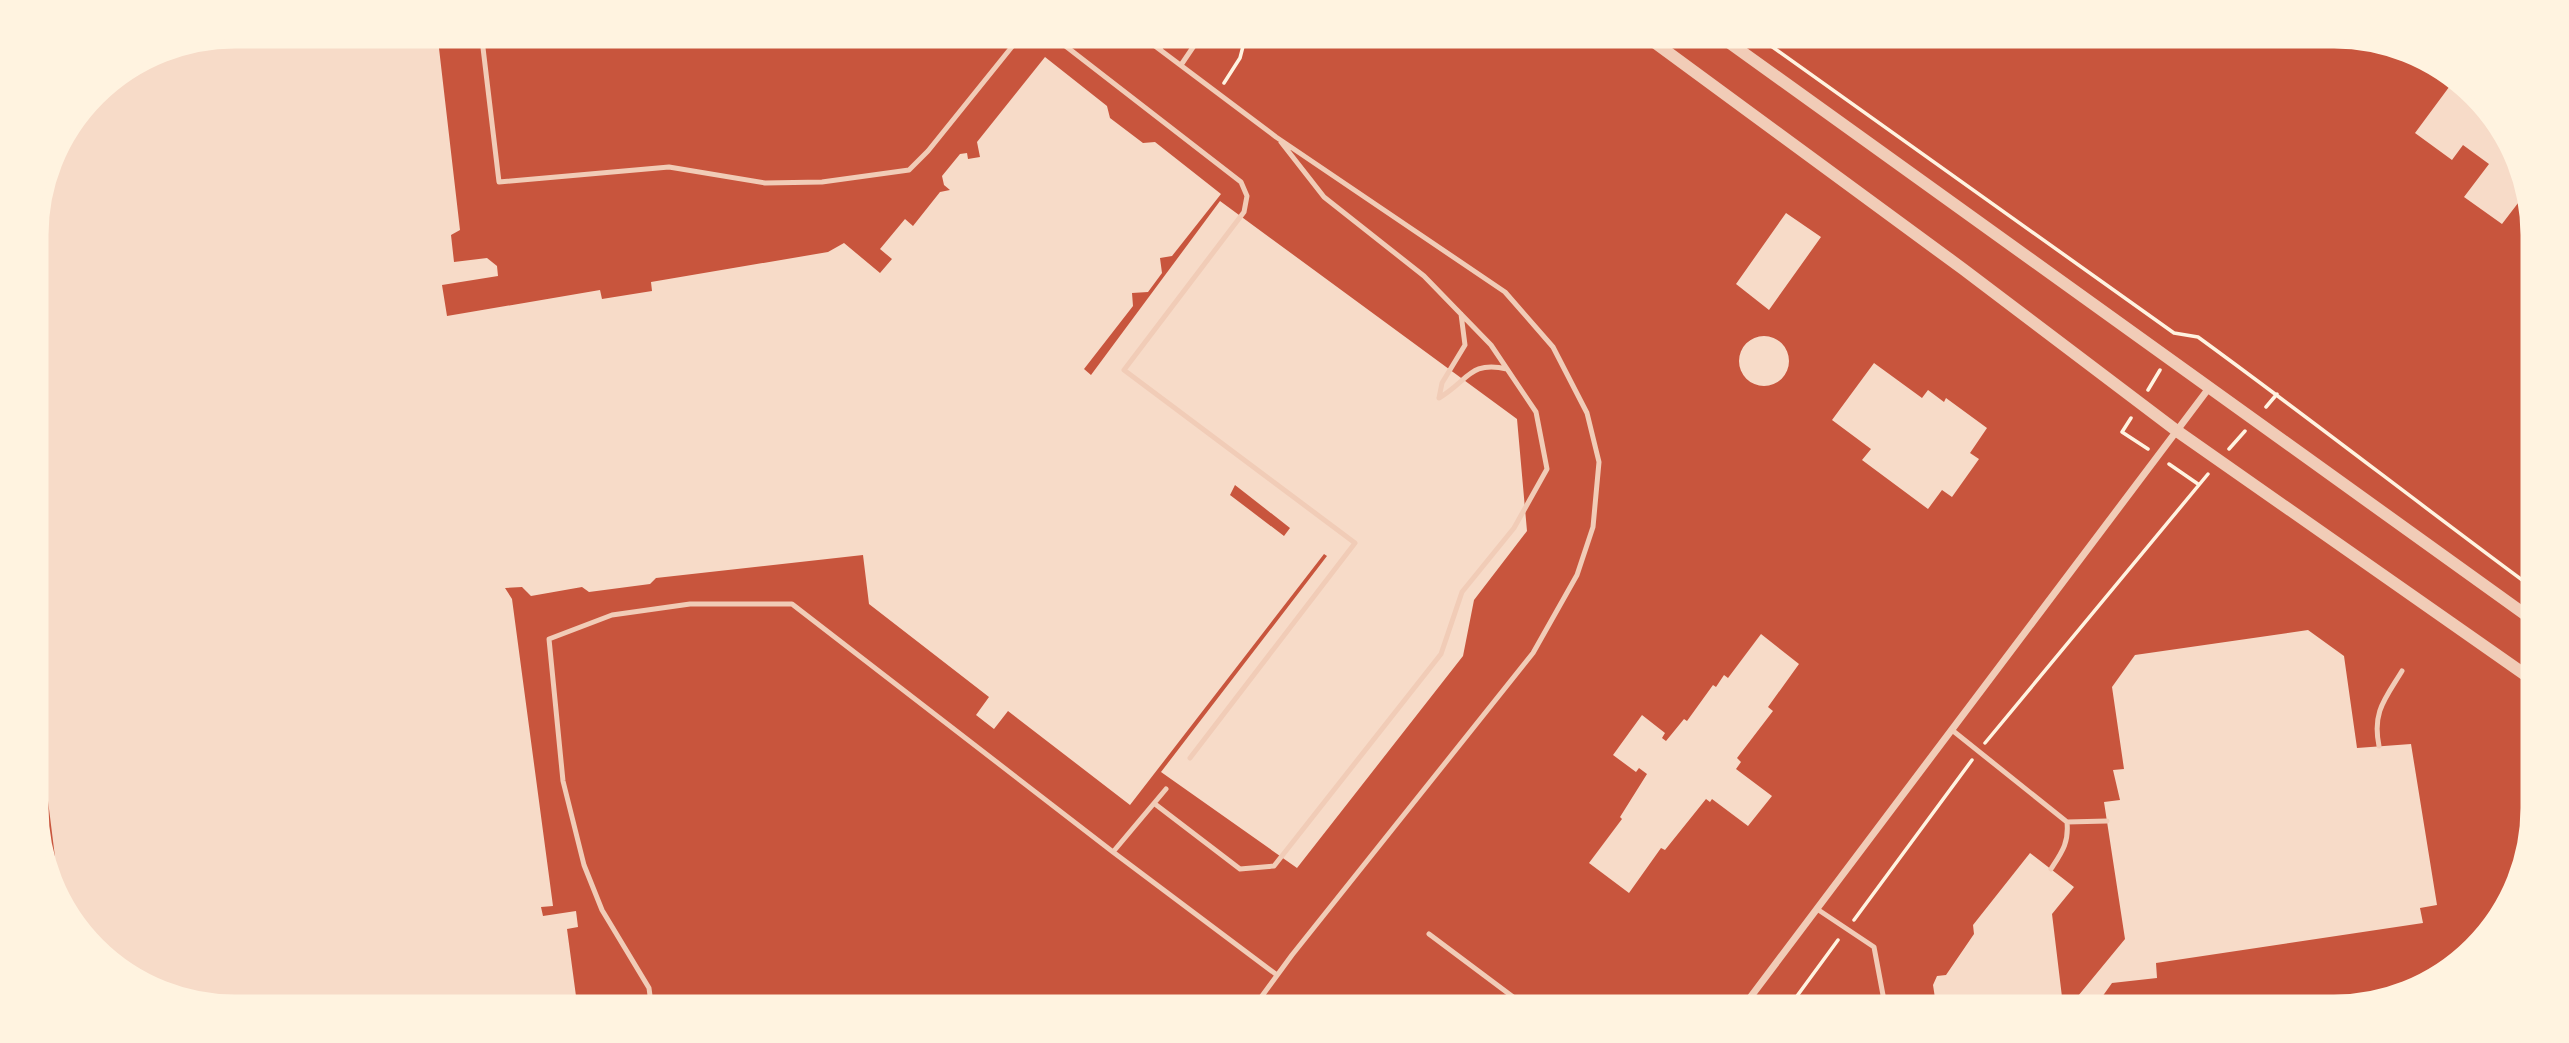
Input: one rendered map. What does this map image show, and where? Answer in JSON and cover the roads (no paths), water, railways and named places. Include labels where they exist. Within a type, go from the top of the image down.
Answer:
[{"type":"street","points":[[1655,44],[1963,269],[2177,431],[2525,675]]},
{"type":"street","points":[[1730,44],[2525,614]]},
{"type":"street","points":[[1749,999],[2209,387]]},
{"type":"lane","points":[[482,44],[499,182],[669,167],[765,183],[834,181],[909,170],[1015,44]]},
{"type":"lane","points":[[1063,44],[1241,181],[1247,196],[1244,212],[1124,370],[1355,543],[1190,758]]},
{"type":"lane","points":[[1153,44],[1276,137],[1505,292],[1553,347],[1587,413],[1599,463],[1593,527],[1577,575],[1533,653],[1260,999]]},
{"type":"lane","points":[[1160,49],[1162,44]]},
{"type":"lane","points":[[1181,65],[1195,44]]},
{"type":"lane","points":[[1155,804],[1240,869],[1274,866],[1441,654],[1462,592],[1514,528],[1547,469],[1536,412],[1491,345],[1424,276],[1324,197],[1276,137]]},
{"type":"lane","points":[[1461,314],[1465,345],[1442,383],[1439,398],[1453,390],[1474,369],[1493,365],[1507,369]]},
{"type":"lane","points":[[650,999],[649,988],[601,910],[584,865],[563,781],[549,639],[612,615],[690,604],[792,604],[1277,975]]},
{"type":"lane","points":[[2379,746],[2376,728],[2382,704],[2402,671]]},
{"type":"lane","points":[[1952,730],[2067,822],[2108,821]]},
{"type":"lane","points":[[1113,852],[1166,789]]},
{"type":"lane","points":[[2051,869],[2069,838],[2067,822]]},
{"type":"lane","points":[[1817,909],[1874,947],[1883,999]]},
{"type":"lane","points":[[1429,934],[1516,999]]}]
